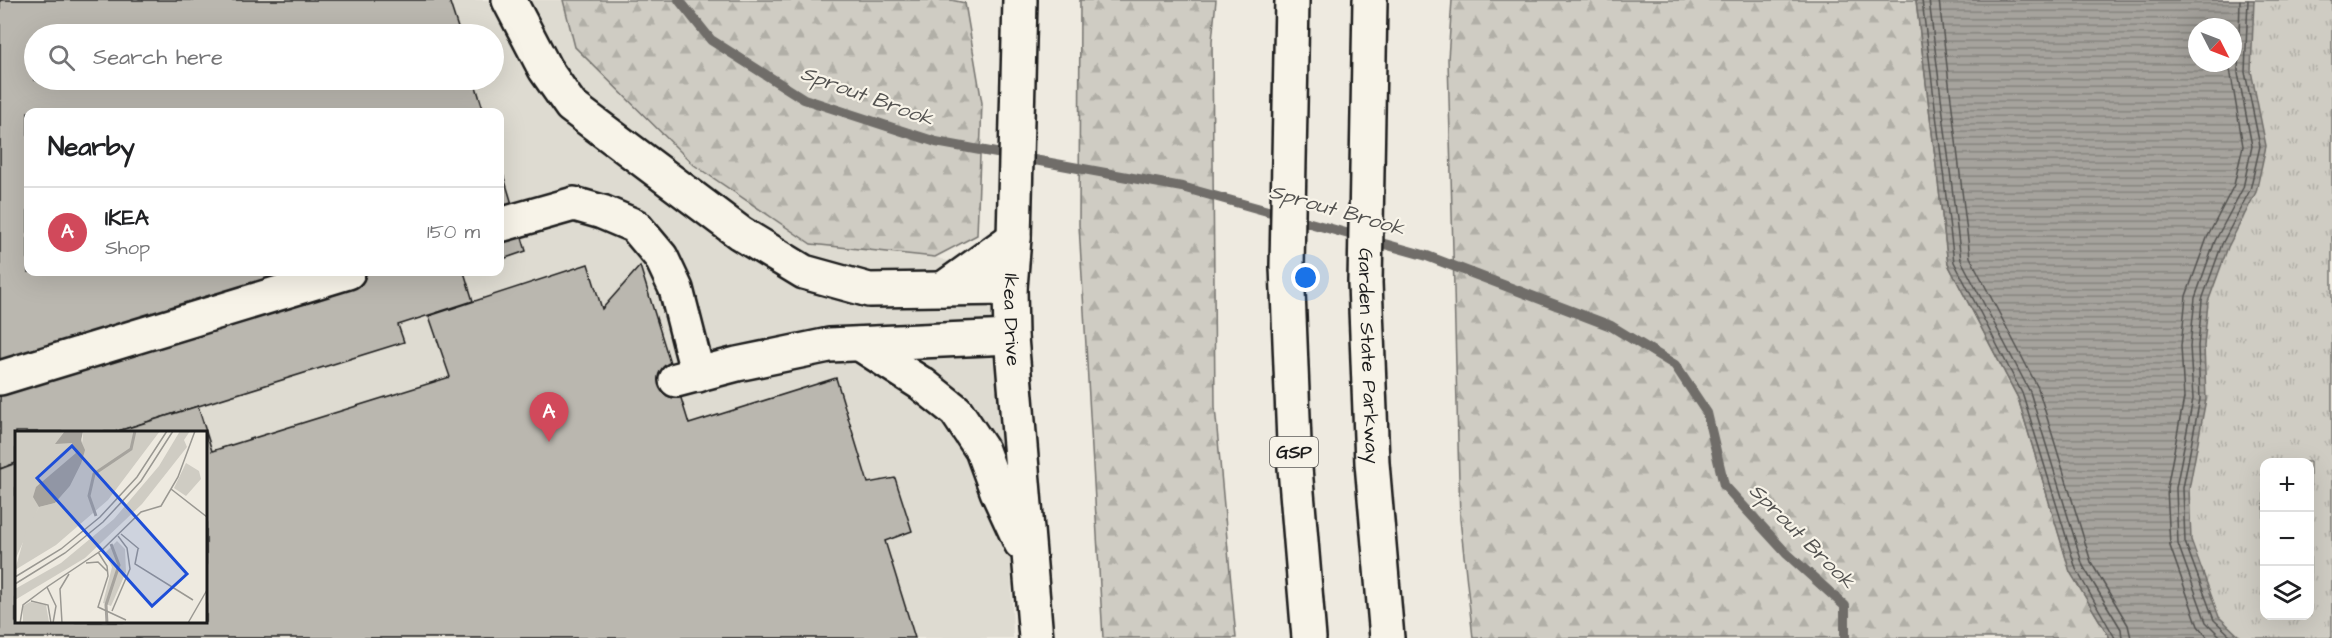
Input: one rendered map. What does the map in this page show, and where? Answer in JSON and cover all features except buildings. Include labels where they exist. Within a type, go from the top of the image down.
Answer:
[{"type":"main road","points":[[509,0],[545,69],[571,105],[740,233],[804,272],[869,290],[1010,288]]},
{"type":"main road","name":"Ikea Drive","points":[[1020,0],[1014,238],[1010,288],[1011,337],[1036,638]]},
{"type":"main road","name":"GSP","points":[[1292,0],[1287,266],[1295,468],[1309,638]]},
{"type":"main road","name":"Garden State Parkway","points":[[1370,0],[1365,283],[1372,463],[1387,638]]},
{"type":"main road","points":[[504,224],[574,204],[602,212],[635,226],[661,257],[675,289],[687,378],[737,364],[829,345],[1011,337]]},
{"type":"main road","points":[[943,289],[1014,238]]},
{"type":"main road","points":[[0,378],[335,276]]},
{"type":"main road","points":[[860,344],[922,384],[956,411],[982,450],[997,492],[1030,561]]},
{"type":"shaded area","points":[[0,0],[563,0],[575,47],[694,165],[811,244],[935,257],[994,276],[1009,489],[1013,638],[0,638]]},
{"type":"green space","points":[[563,0],[951,0],[965,3],[982,103],[977,235],[935,257],[811,244],[694,165],[575,47]]},
{"type":"green space","points":[[1080,0],[1216,0],[1212,41],[1215,407],[1236,638],[1103,638],[1079,225]]},
{"type":"green space","points":[[1452,0],[1916,0],[1948,264],[2018,398],[2070,571],[2110,638],[1473,638],[1460,519],[1448,59]]},
{"type":"green space","points":[[1916,0],[2332,0],[2332,638],[2110,638]]},
{"type":"water","points":[[1916,0],[2254,0],[2251,71],[2266,146],[2256,192],[2228,247],[2208,302],[2204,346],[2206,399],[2189,489],[2191,540],[2219,617],[2241,638],[2110,638],[2070,572],[2018,398],[1948,264]]},
{"type":"waterway","name":"Sprout Brook","points":[[679,0],[711,40],[804,99],[936,142],[1182,187],[1427,256],[1611,326],[1675,365],[1707,413],[1724,485],[1786,553],[1845,606],[1845,638]]},
{"type":"place","name":"IKEA","points":[[549,442]]}]
